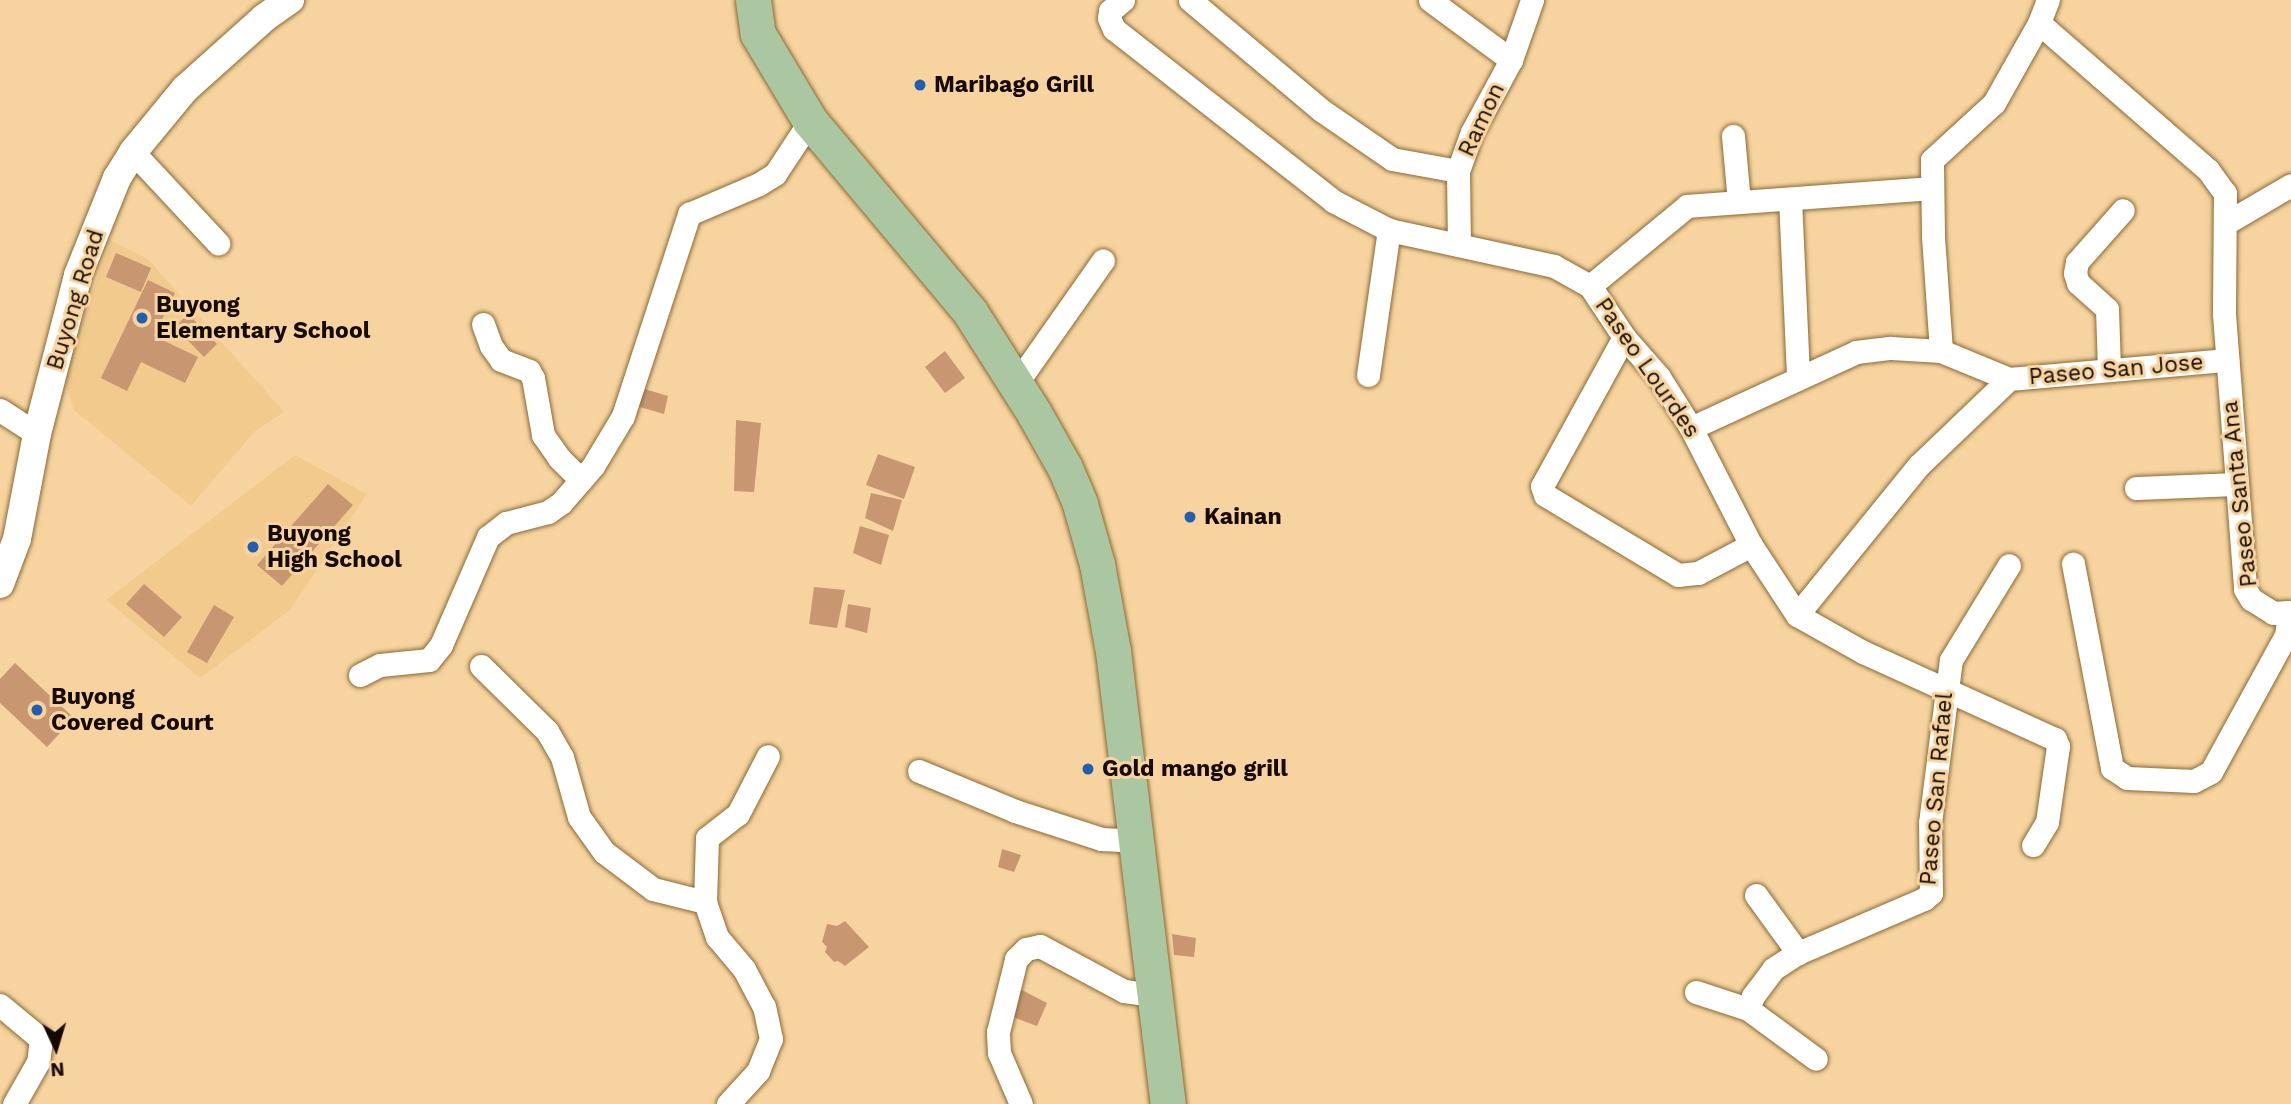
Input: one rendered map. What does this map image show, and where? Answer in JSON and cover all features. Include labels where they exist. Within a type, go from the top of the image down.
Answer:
[{"type":"main road","points":[[756,17],[810,121],[970,312],[1065,468],[1080,504],[1097,564],[1114,651],[1168,1104]]},
{"type":"street","name":"Buyong Road","points":[[0,584],[17,539],[37,434],[78,275],[117,178],[134,152],[185,89],[264,18],[290,0]]},
{"type":"street","points":[[736,0],[738,9],[756,17]]},
{"type":"street","name":"Paseo Lourdes","points":[[1123,0],[1110,11],[1109,18],[1115,30],[1333,201],[1389,230],[1554,266],[1590,286],[1624,337],[1658,377],[1691,428],[1751,545],[1776,587],[1797,615],[1863,652],[1946,687],[2055,739],[2058,746],[2047,822],[2032,845]]},
{"type":"street","points":[[1190,0],[1321,110],[1392,159],[1458,171]]},
{"type":"street","points":[[1430,0],[1511,60]]},
{"type":"street","name":"Ramon","points":[[1459,245],[1458,171],[1472,132],[1511,60],[1532,0]]},
{"type":"street","points":[[1941,351],[1931,188],[1932,160],[1994,103],[2039,23],[2048,0]]},
{"type":"street","name":"Paseo Santa Ana","points":[[2039,23],[2208,170],[2225,193],[2227,360],[2245,589],[2251,600],[2273,613],[2290,612],[2286,635],[2211,772],[2194,781],[2127,778],[2112,768],[2073,564]]},
{"type":"street","points":[[360,675],[380,665],[429,660],[441,645],[488,537],[506,523],[548,512],[561,503],[593,467],[623,416],[689,214],[759,184],[775,174],[810,121]]},
{"type":"street","points":[[1733,136],[1739,202]]},
{"type":"street","points":[[134,152],[218,243]]},
{"type":"street","points":[[2226,223],[2291,185]]},
{"type":"street","points":[[1590,286],[1687,206],[1931,188]]},
{"type":"street","points":[[1790,199],[1798,376]]},
{"type":"street","points":[[2109,369],[2107,309],[2078,283],[2075,273],[2077,262],[2123,210]]},
{"type":"street","points":[[1368,375],[1389,230]]},
{"type":"street","points":[[1016,384],[1103,260]]},
{"type":"street","points":[[483,324],[491,346],[501,360],[529,371],[543,435],[559,458],[581,480]]},
{"type":"street","points":[[1624,337],[1542,486],[1545,495],[1678,575],[1698,573],[1751,545]]},
{"type":"street","name":"Paseo San Jose","points":[[1691,428],[1798,376],[1856,352],[1891,348],[1941,351],[2009,379],[2227,360]]},
{"type":"street","points":[[1797,615],[1911,473],[2009,379]]},
{"type":"street","points":[[0,410],[37,434]]},
{"type":"street","points":[[2136,488],[2237,484]]},
{"type":"street","name":"Paseo San Rafael","points":[[1748,1009],[1753,996],[1773,969],[1798,953],[1924,900],[1931,893],[1930,823],[1951,660],[2009,565]]},
{"type":"street","points":[[481,666],[547,732],[562,757],[579,817],[604,852],[653,889],[705,902]]},
{"type":"street","points":[[729,1104],[758,1071],[771,1039],[764,1007],[744,968],[717,937],[705,902],[707,838],[738,814],[768,756]]},
{"type":"street","points":[[919,771],[1014,811],[1101,839],[1136,841]]},
{"type":"street","points":[[1756,895],[1798,953]]},
{"type":"street","points":[[1021,1104],[1003,1063],[998,1032],[1016,959],[1026,949],[1040,946],[1124,991],[1154,995]]},
{"type":"street","points":[[1696,992],[1748,1009],[1816,1059]]},
{"type":"street","points":[[0,1004],[41,1039],[38,1062],[14,1104]]},
{"type":"shaded area","name":"Buyong Elementary School","points":[[110,240],[148,259],[284,412],[255,431],[191,506],[74,410],[63,377]]},
{"type":"shaded area","name":"Buyong High School","points":[[295,455],[367,494],[290,610],[200,678],[106,600]]},
{"type":"building","points":[[116,253],[151,268],[141,292],[106,277]]},
{"type":"building","points":[[148,280],[175,293],[154,336],[198,357],[185,383],[141,362],[127,391],[101,378]]},
{"type":"building","points":[[188,314],[217,344],[204,357],[175,327]]},
{"type":"building","points":[[945,351],[965,378],[945,393],[925,367]]},
{"type":"building","points":[[638,387],[668,396],[664,414],[633,405]]},
{"type":"building","points":[[736,420],[761,423],[754,492],[734,491]]},
{"type":"building","points":[[878,454],[915,467],[904,499],[866,485]]},
{"type":"building","points":[[328,484],[353,505],[282,586],[257,565]]},
{"type":"building","points":[[871,493],[902,500],[893,531],[865,518]]},
{"type":"building","points":[[860,526],[889,535],[881,565],[853,553]]},
{"type":"building","points":[[144,584],[182,617],[164,637],[126,604]]},
{"type":"building","points":[[814,587],[845,590],[837,628],[809,624]]},
{"type":"building","points":[[848,604],[871,608],[867,633],[845,627]]},
{"type":"building","points":[[214,605],[234,617],[207,663],[187,652]]},
{"type":"building","name":"Buyong Covered Court","points":[[15,663],[74,718],[47,747],[0,703],[0,679]]},
{"type":"building","points":[[1002,849],[1021,855],[1014,872],[998,867]]},
{"type":"building","points":[[845,921],[869,947],[845,966],[838,961],[834,962],[825,952],[827,947],[822,942],[827,924],[837,926]]},
{"type":"building","points":[[1172,934],[1196,938],[1194,957],[1174,955]]},
{"type":"building","points":[[1016,987],[1047,1003],[1037,1026],[1007,1015]]},
{"type":"place","name":"Maribago Grill","points":[[920,85]]},
{"type":"place","name":"Buyong Elementary School","points":[[142,318]]},
{"type":"place","name":"Kainan","points":[[1190,517]]},
{"type":"place","name":"Buyong High School","points":[[253,547]]},
{"type":"place","name":"Buyong Covered Court","points":[[37,710]]},
{"type":"place","name":"Gold mango grill","points":[[1088,769]]}]
